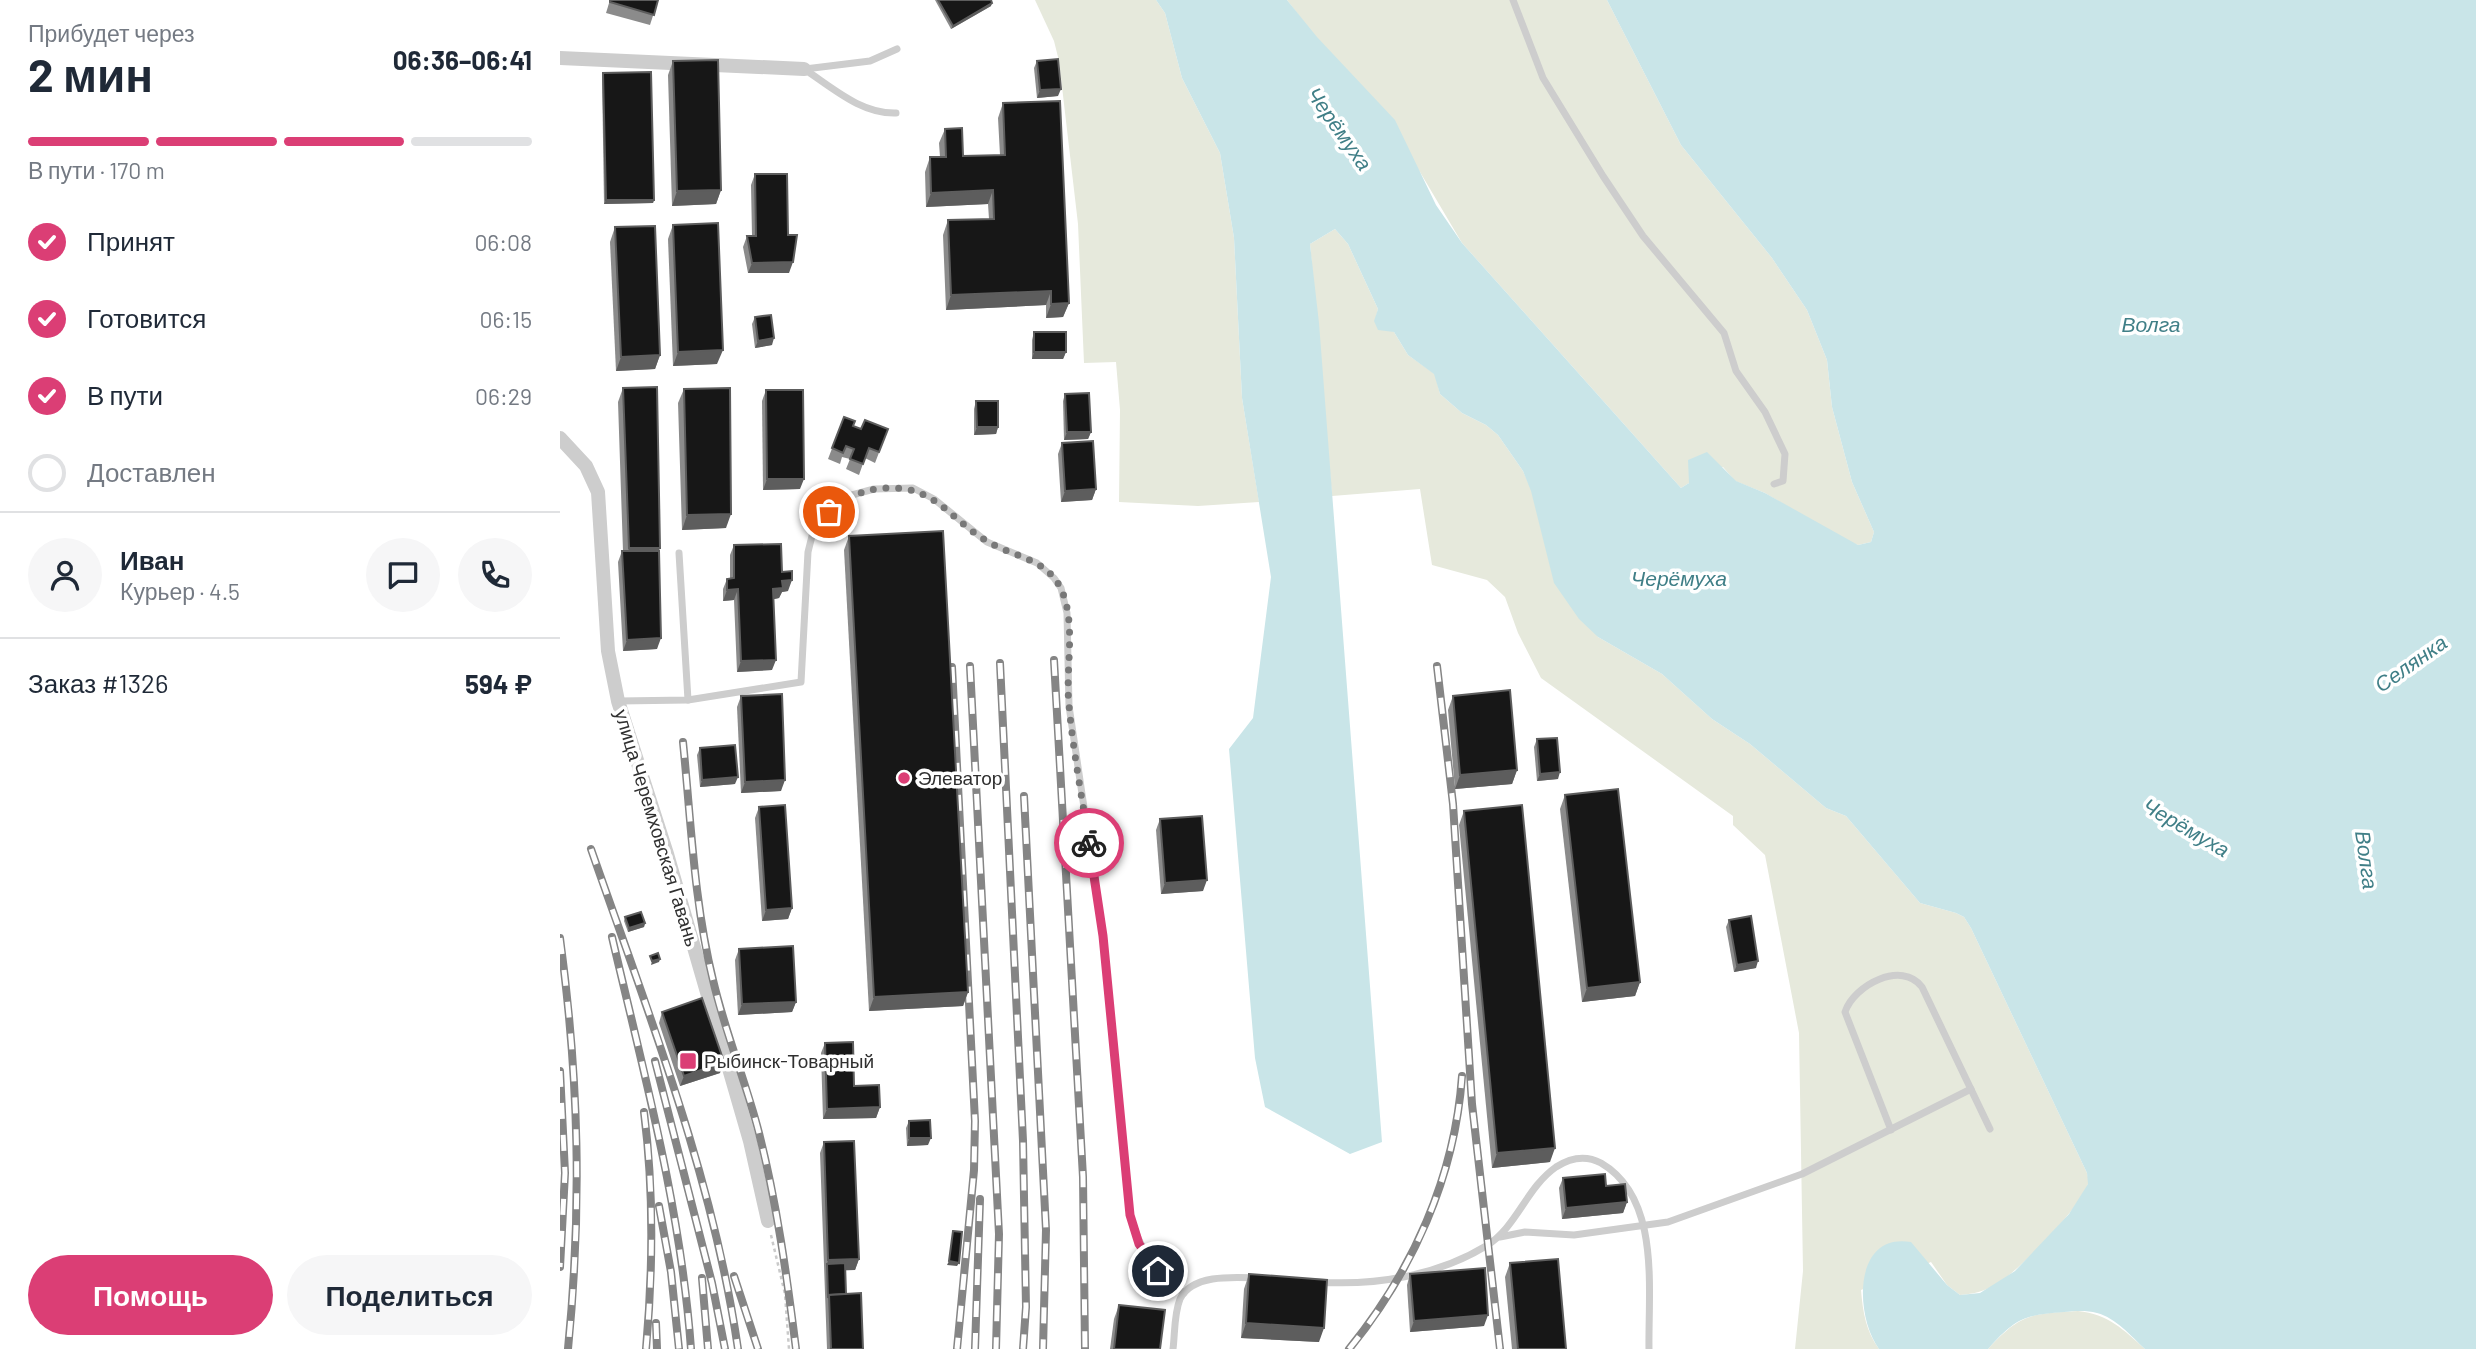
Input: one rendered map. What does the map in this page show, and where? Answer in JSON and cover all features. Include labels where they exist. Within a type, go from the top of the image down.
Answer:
[{"type":"street","points":[[560,58],[804,69]]},
{"type":"street","name":"улица Черемховская Гавань","points":[[560,439],[586,466],[598,492],[608,605],[608,651],[618,701],[667,854],[750,1141],[768,1221]]},
{"type":"lane","points":[[1513,0],[1543,78],[1602,176],[1643,236],[1724,333],[1736,370],[1765,412],[1785,454],[1783,481],[1774,484]]},
{"type":"lane","points":[[804,69],[870,61],[897,49]]},
{"type":"lane","points":[[804,69],[859,105],[878,113],[897,113]]},
{"type":"lane","points":[[618,701],[688,700],[801,682],[808,552],[813,531],[841,502],[862,491],[903,487],[923,493],[987,542],[1037,563],[1055,578],[1061,588],[1067,613],[1069,706],[1103,936],[1130,1215],[1148,1259],[1170,1283],[1184,1293]]},
{"type":"lane","points":[[680,553],[688,700]]},
{"type":"lane","points":[[1891,1130],[1845,1012],[1854,997],[1874,982],[1895,975],[1917,980],[1990,1129]]},
{"type":"lane","points":[[1313,1282],[1363,1282],[1420,1273],[1458,1262],[1500,1237],[1525,1232],[1574,1235],[1676,1219],[1775,1185],[1891,1130],[1971,1088]]},
{"type":"lane","points":[[1500,1237],[1543,1178],[1556,1167],[1581,1158],[1595,1160],[1622,1179],[1636,1200],[1642,1226],[1647,1262],[1649,1349]]},
{"type":"lane","points":[[1173,1349],[1179,1302],[1184,1293],[1201,1283],[1228,1277],[1273,1279]]},
{"type":"path","points":[[768,1221],[785,1294],[789,1349]]},
{"type":"shaded area","points":[[1035,0],[1156,0],[1165,13],[1182,78],[1220,153],[1234,238],[1242,398],[1259,502],[1198,506],[1119,502],[1120,410],[1116,362],[1084,363],[1078,224],[1059,61],[1054,41]]},
{"type":"shaded area","points":[[1287,0],[1607,0],[1681,145],[1772,258],[1807,310],[1827,360],[1832,407],[1852,482],[1874,532],[1871,542],[1858,545],[1844,540],[1765,493],[1735,481],[1723,467],[1690,475],[1689,483],[1681,488],[1462,243],[1420,172]]},
{"type":"shaded area","points":[[1335,229],[1348,244],[1378,309],[1375,321],[1394,332],[1408,355],[1435,374],[1440,394],[1462,413],[1486,425],[1498,435],[1523,471],[1598,637],[1662,674],[1712,719],[1750,744],[1826,808],[1846,816],[1920,903],[1956,913],[1964,917],[1971,928],[2088,1180],[2084,1194],[2062,1222],[2033,1253],[1997,1284],[1979,1292],[1960,1295],[1947,1285],[1931,1262],[1861,1290],[1866,1321],[1879,1349],[1795,1349],[1803,1271],[1799,1033],[1765,855],[1733,825],[1733,816],[1541,678],[1518,633],[1505,597],[1487,580],[1432,565],[1420,489],[1332,496],[1310,244]]},
{"type":"shaded area","points":[[2078,1311],[2107,1319],[2145,1349],[1988,1349],[2009,1328],[2028,1318]]},
{"type":"water","name":"Волга","points":[[1156,0],[1287,0],[1317,37],[1395,120],[1436,205],[1462,243],[1681,488],[1689,483],[1688,460],[1707,452],[1736,481],[1765,493],[1858,545],[1871,542],[1874,532],[1852,482],[1832,407],[1827,360],[1807,310],[1772,258],[1681,145],[1607,0],[2476,0],[2476,1349],[2145,1349],[2111,1319],[2097,1313],[2080,1311],[2050,1313],[2021,1320],[1988,1349],[1879,1349],[1871,1335],[1863,1298],[1869,1263],[1878,1250],[1892,1242],[1911,1242],[1947,1285],[1960,1295],[1980,1293],[2015,1271],[2069,1214],[2088,1184],[2087,1173],[1971,928],[1964,917],[1956,913],[1920,903],[1846,816],[1826,808],[1750,744],[1712,719],[1662,674],[1598,637],[1579,619],[1554,583],[1531,491],[1523,471],[1498,435],[1486,425],[1462,413],[1440,394],[1434,374],[1408,355],[1394,332],[1378,330],[1374,321],[1378,309],[1348,244],[1335,229],[1310,244],[1319,323],[1382,1142],[1350,1154],[1265,1107],[1255,1058],[1229,749],[1253,718],[1271,577],[1242,398],[1234,238],[1220,153],[1182,78],[1165,13]]},
{"type":"building","points":[[610,0],[658,0],[654,15]]},
{"type":"building","points":[[938,0],[991,0],[992,3],[953,26]]},
{"type":"building","points":[[1058,59],[1061,89],[1040,90],[1037,61]]},
{"type":"building","points":[[718,60],[721,190],[677,191],[673,61]]},
{"type":"building","points":[[651,72],[654,200],[606,200],[603,73]]},
{"type":"building","points":[[1060,101],[1069,303],[1051,304],[1051,291],[951,295],[948,220],[994,219],[993,190],[931,193],[930,157],[946,157],[945,129],[962,128],[963,156],[1005,155],[1003,103]]},
{"type":"building","points":[[755,174],[787,174],[788,235],[797,235],[793,262],[752,263],[747,236],[756,236]]},
{"type":"building","points":[[718,223],[723,350],[678,352],[673,225]]},
{"type":"building","points":[[655,226],[660,355],[621,357],[615,227]]},
{"type":"building","points":[[771,315],[774,338],[758,341],[755,317]]},
{"type":"building","points":[[1034,332],[1066,332],[1066,352],[1034,352]]},
{"type":"building","points":[[657,387],[660,548],[629,548],[623,388]]},
{"type":"building","points":[[730,388],[731,514],[687,515],[684,389]]},
{"type":"building","points":[[766,390],[803,390],[804,479],[767,479]]},
{"type":"building","points":[[1089,393],[1091,432],[1067,432],[1065,394]]},
{"type":"building","points":[[976,401],[998,401],[998,427],[977,427]]},
{"type":"building","points":[[844,417],[855,421],[853,426],[861,429],[865,420],[888,429],[879,452],[869,448],[863,464],[850,459],[854,449],[846,446],[843,453],[832,448]]},
{"type":"building","points":[[1093,441],[1096,489],[1065,491],[1062,443]]},
{"type":"building","name":"Элеватор","points":[[943,531],[968,992],[874,997],[849,536]]},
{"type":"building","points":[[781,544],[782,572],[792,571],[792,580],[782,581],[783,588],[773,589],[776,660],[741,661],[738,589],[727,590],[727,579],[734,578],[734,545]]},
{"type":"building","points":[[622,551],[659,551],[661,638],[627,640]]},
{"type":"building","points":[[1510,690],[1517,770],[1460,775],[1453,696]]},
{"type":"building","points":[[782,694],[785,780],[745,782],[741,696]]},
{"type":"building","points":[[1557,738],[1560,772],[1540,774],[1537,739]]},
{"type":"building","points":[[735,745],[738,777],[702,780],[700,748]]},
{"type":"building","points":[[1618,789],[1640,982],[1587,988],[1565,795]]},
{"type":"building","points":[[785,805],[792,908],[766,910],[759,807]]},
{"type":"building","points":[[1522,805],[1555,1148],[1497,1153],[1464,811]]},
{"type":"building","points":[[1202,816],[1207,880],[1165,883],[1160,819]]},
{"type":"building","points":[[641,912],[645,923],[629,928],[625,917]]},
{"type":"building","points":[[1751,916],[1758,961],[1737,965],[1729,920]]},
{"type":"building","points":[[793,946],[796,1002],[742,1004],[739,949]]},
{"type":"building","points":[[658,953],[660,959],[652,961],[650,956]]},
{"type":"building","points":[[702,998],[724,1062],[684,1076],[662,1012]]},
{"type":"building","points":[[853,1042],[854,1086],[879,1085],[880,1107],[827,1109],[825,1043]]},
{"type":"building","points":[[930,1120],[931,1138],[909,1138],[909,1121]]},
{"type":"building","points":[[854,1141],[859,1259],[828,1260],[824,1142]]},
{"type":"building","points":[[1605,1174],[1606,1186],[1625,1184],[1627,1202],[1566,1208],[1563,1178]]},
{"type":"building","points":[[953,1231],[962,1232],[959,1263],[949,1261]]},
{"type":"building","points":[[1558,1259],[1566,1349],[1518,1349],[1510,1263]]},
{"type":"building","points":[[845,1263],[846,1294],[829,1295],[828,1298],[827,1264]]},
{"type":"building","points":[[1485,1268],[1488,1315],[1414,1321],[1410,1274]]},
{"type":"building","points":[[1249,1274],[1327,1280],[1324,1328],[1246,1323]]},
{"type":"building","points":[[861,1293],[863,1349],[831,1349],[829,1295]]},
{"type":"building","points":[[1119,1305],[1165,1310],[1160,1349],[1114,1349]]},
{"type":"railway","points":[[1054,660],[1083,1177],[1085,1349]]},
{"type":"railway","points":[[1000,663],[1023,1141],[1026,1307],[1023,1349]]},
{"type":"railway","points":[[970,666],[999,1234],[996,1349]]},
{"type":"railway","points":[[1437,666],[1453,804],[1472,1104],[1500,1349]]},
{"type":"railway","points":[[952,667],[975,1121],[974,1170],[957,1349]]},
{"type":"railway","points":[[683,742],[701,921],[718,999],[754,1114],[771,1187],[796,1349]]},
{"type":"railway","points":[[1024,796],[1046,1230],[1043,1349]]},
{"type":"railway","points":[[591,849],[696,1158],[727,1285],[738,1349]]},
{"type":"railway","points":[[612,937],[670,1193],[691,1349]]},
{"type":"railway","points":[[560,938],[575,1093],[577,1194],[568,1349]]},
{"type":"railway","points":[[655,1061],[712,1283],[725,1349]]},
{"type":"railway","points":[[560,1071],[565,1173],[560,1267]]},
{"type":"railway","points":[[1349,1349],[1392,1288],[1426,1222],[1450,1150],[1458,1114],[1462,1076]]},
{"type":"railway","points":[[644,1112],[650,1171],[651,1230],[646,1349]]},
{"type":"railway","points":[[975,1349],[980,1199]]},
{"type":"railway","points":[[659,1206],[671,1272],[679,1349]]},
{"type":"railway","points":[[734,1276],[758,1349]]},
{"type":"railway","points":[[702,1278],[708,1349]]},
{"type":"railway","points":[[656,1323],[657,1349]]},
{"type":"way so far","points":[[829,512],[862,491],[913,488],[934,499],[987,542],[1037,563],[1055,578],[1061,588],[1067,613],[1069,706],[1089,843]]},
{"type":"place","name":"Элеватор","points":[[904,778]]},
{"type":"place","name":"Рыбинск-Товарный","points":[[688,1061]]},
{"type":"route","points":[[1089,843],[1103,936],[1130,1215],[1139,1244],[1158,1271]]},
{"type":"water label","name":"Черёмуха","points":[[1339,129]]},
{"type":"water label","name":"Черёмуха","points":[[1679,579]]},
{"type":"water label","name":"Селянка","points":[[2411,664]]},
{"type":"water label","name":"Черёмуха","points":[[2186,828]]}]
